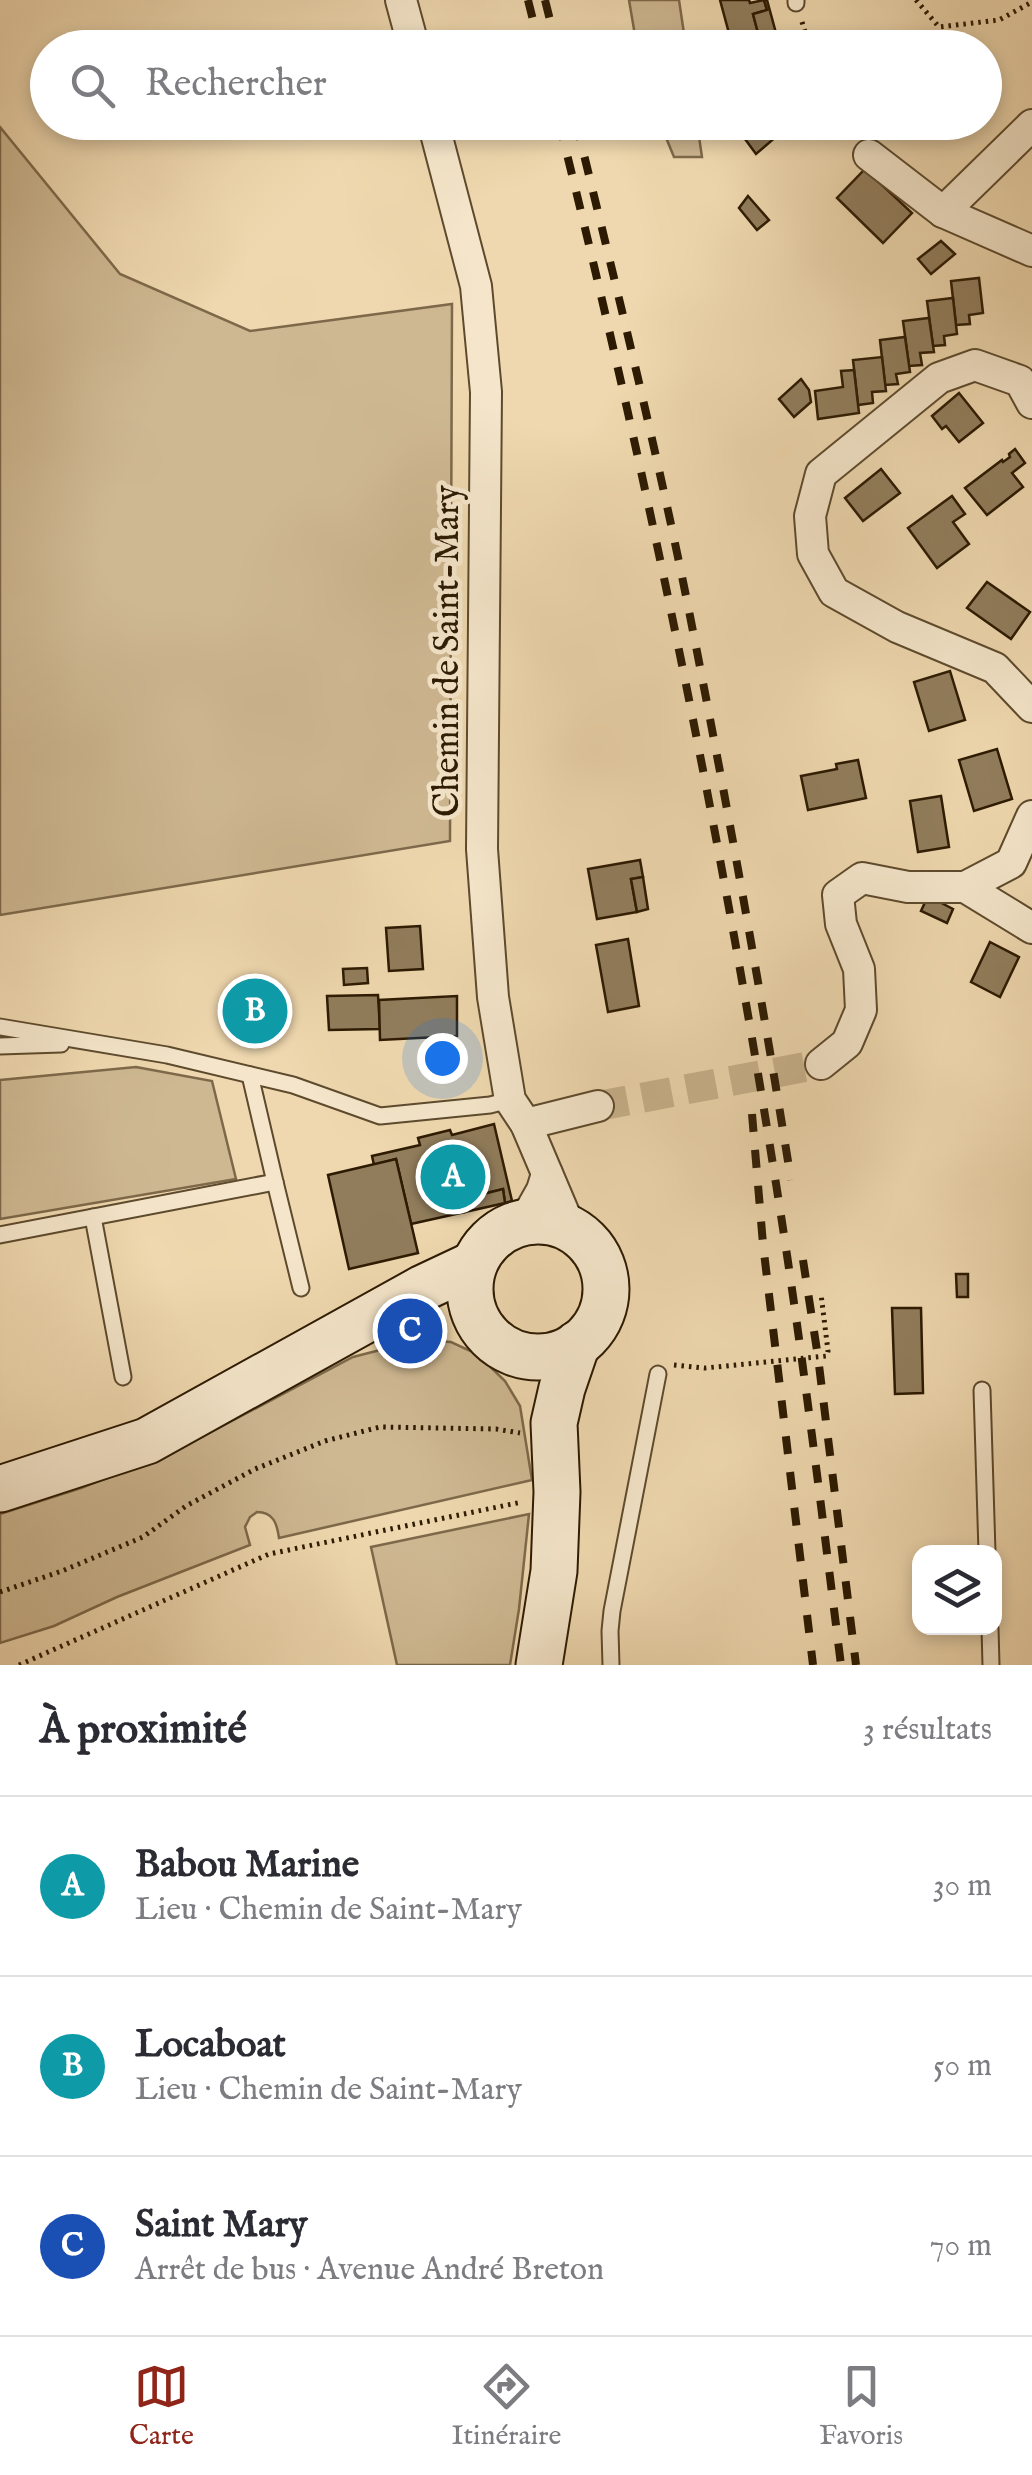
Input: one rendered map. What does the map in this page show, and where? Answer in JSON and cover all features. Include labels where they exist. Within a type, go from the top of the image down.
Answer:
[{"type":"street","points":[[401,0],[409,30]]},
{"type":"street","points":[[943,212],[1032,125]]},
{"type":"street","name":"Chemin de Saint-Mary","points":[[438,140],[476,286],[486,392],[482,849],[493,998],[518,1112],[571,1230]]},
{"type":"street","points":[[868,156],[943,212],[1032,251]]},
{"type":"street","points":[[1032,403],[1020,381],[975,366],[939,378],[822,474],[810,516],[813,554],[834,592],[897,627],[995,668],[1032,707]]},
{"type":"street","points":[[821,1064],[847,1044],[860,1010],[859,969],[841,924],[838,896],[862,878],[908,888],[965,886],[1011,863],[1032,816]]},
{"type":"street","points":[[965,886],[1032,928]]},
{"type":"street","points":[[518,1112],[598,1106]]},
{"type":"street","points":[[524,1222],[547,1174]]},
{"type":"street","points":[[524,1222],[546,1222],[571,1230],[585,1239],[598,1256],[605,1276],[606,1298],[599,1318],[587,1336],[570,1349],[530,1356],[510,1351],[482,1328],[472,1306],[469,1286],[474,1264],[485,1245],[503,1230],[524,1222]]},
{"type":"street","points":[[0,1490],[148,1441],[423,1288],[474,1264]]},
{"type":"street","points":[[379,1314],[426,1314],[482,1328]]},
{"type":"street","points":[[540,1429],[562,1388],[577,1344]]},
{"type":"street","points":[[520,1354],[536,1382],[540,1429],[557,1492],[554,1571],[539,1665]]},
{"type":"lane","points":[[0,1027],[168,1055],[294,1086],[380,1116],[490,1104],[518,1112]]},
{"type":"lane","points":[[0,1046],[95,1042]]},
{"type":"lane","points":[[250,1075],[300,1288]]},
{"type":"lane","points":[[0,1235],[276,1182]]},
{"type":"lane","points":[[93,1217],[124,1377]]},
{"type":"lane","points":[[611,1665],[612,1611],[660,1368]]},
{"type":"lane","points":[[982,1390],[987,1545]]},
{"type":"lane","points":[[990,1635],[991,1665]]},
{"type":"path","points":[[916,0],[938,27],[998,20],[1032,2]]},
{"type":"path","points":[[660,1368],[827,1356],[821,1294]]},
{"type":"path","points":[[0,1592],[143,1537],[186,1506],[256,1469],[325,1441],[380,1427],[540,1429]]},
{"type":"path","points":[[18,1665],[269,1554],[538,1498]]},
{"type":"shaded area","points":[[629,0],[679,0],[683,30],[634,30]]},
{"type":"shaded area","points":[[0,127],[120,274],[250,331],[452,304],[450,841],[0,915]]},
{"type":"shaded area","points":[[667,140],[700,140],[702,157],[674,157]]},
{"type":"shaded area","points":[[136,1067],[212,1081],[236,1179],[0,1219],[0,1080]]},
{"type":"shaded area","points":[[419,1340],[451,1342],[477,1354],[505,1381],[520,1406],[532,1480],[279,1538],[273,1519],[257,1512],[245,1527],[250,1545],[54,1626],[0,1643],[0,1514],[171,1453],[353,1357]]},
{"type":"shaded area","points":[[529,1514],[510,1665],[397,1665],[371,1547]]},
{"type":"building","points":[[720,0],[764,0],[767,10],[753,14],[757,30],[728,30]]},
{"type":"building","points":[[764,0],[775,30],[757,30],[753,14],[767,10]]},
{"type":"building","points":[[746,140],[772,140],[756,154]]},
{"type":"building","points":[[865,169],[912,213],[883,243],[837,198]]},
{"type":"building","points":[[748,196],[769,220],[757,230],[739,208]]},
{"type":"building","points":[[941,241],[955,254],[931,274],[918,259]]},
{"type":"building","points":[[979,278],[983,313],[969,315],[970,324],[956,325],[951,281]]},
{"type":"building","points":[[953,298],[957,334],[944,336],[945,345],[933,346],[927,301]]},
{"type":"building","points":[[929,318],[934,352],[920,353],[922,365],[909,366],[903,321]]},
{"type":"building","points":[[905,337],[910,372],[896,374],[898,384],[885,385],[880,340]]},
{"type":"building","points":[[882,357],[886,391],[872,392],[873,403],[858,405],[853,360]]},
{"type":"building","points":[[854,370],[859,413],[818,419],[815,391],[843,387],[841,371]]},
{"type":"building","points":[[801,379],[811,402],[794,417],[779,399]]},
{"type":"building","points":[[959,393],[983,423],[959,442],[932,416]]},
{"type":"building","points":[[1015,449],[1025,463],[1012,473],[1023,487],[987,515],[965,488],[1010,457]]},
{"type":"building","points":[[881,469],[900,493],[863,521],[845,498]]},
{"type":"building","points":[[952,496],[965,514],[953,522],[969,544],[937,568],[908,528]]},
{"type":"building","points":[[987,582],[1030,612],[1011,639],[967,608]]},
{"type":"building","points":[[950,671],[965,720],[929,731],[914,682]]},
{"type":"building","points":[[997,749],[1012,799],[974,811],[959,760]]},
{"type":"building","points":[[858,760],[866,798],[808,810],[801,776]]},
{"type":"building","points":[[941,796],[949,847],[918,852],[910,801]]},
{"type":"building","points":[[640,860],[643,877],[631,879],[637,912],[597,919],[588,869]]},
{"type":"building","points":[[643,877],[648,909],[637,912],[631,879]]},
{"type":"building","points":[[928,896],[953,909],[947,923],[921,911]]},
{"type":"building","points":[[420,926],[423,969],[389,971],[386,928]]},
{"type":"building","points":[[628,939],[639,1006],[608,1012],[596,945]]},
{"type":"building","points":[[990,942],[1019,957],[1000,997],[971,982]]},
{"type":"building","points":[[367,968],[368,983],[344,985],[343,969]]},
{"type":"building","points":[[269,990],[271,1022],[240,1024],[238,999],[259,998],[258,991]]},
{"type":"building","points":[[378,995],[380,1029],[329,1030],[327,996]]},
{"type":"building","points":[[457,996],[457,1036],[380,1040],[379,1000]]},
{"type":"building","points":[[494,1124],[512,1201],[505,1203],[503,1189],[463,1199],[465,1212],[411,1224],[396,1159],[374,1165],[372,1156],[420,1145],[418,1138],[450,1130],[452,1135]]},
{"type":"building","points":[[396,1159],[418,1253],[349,1269],[328,1175]]},
{"type":"building","points":[[503,1189],[505,1203],[465,1212],[463,1199]]},
{"type":"building","points":[[956,1274],[968,1274],[968,1297],[957,1297]]},
{"type":"building","points":[[892,1308],[921,1308],[923,1393],[895,1394]]},
{"type":"tunnel","points":[[598,1106],[821,1064]]},
{"type":"railway","points":[[528,0],[536,30]]},
{"type":"railway","points":[[545,0],[552,30]]},
{"type":"railway","points":[[563,140],[650,511],[728,903],[792,1290],[841,1665]]},
{"type":"railway","points":[[580,140],[690,616],[791,1180]]},
{"type":"railway","points":[[752,1114],[763,1244],[813,1665]]},
{"type":"railway","points":[[803,1260],[856,1665]]},
{"type":"place","name":"Locaboat","points":[[255,1011]]},
{"type":"place","name":"Babou Marine","points":[[453,1177]]},
{"type":"place","name":"Saint Mary","points":[[410,1331]]}]
